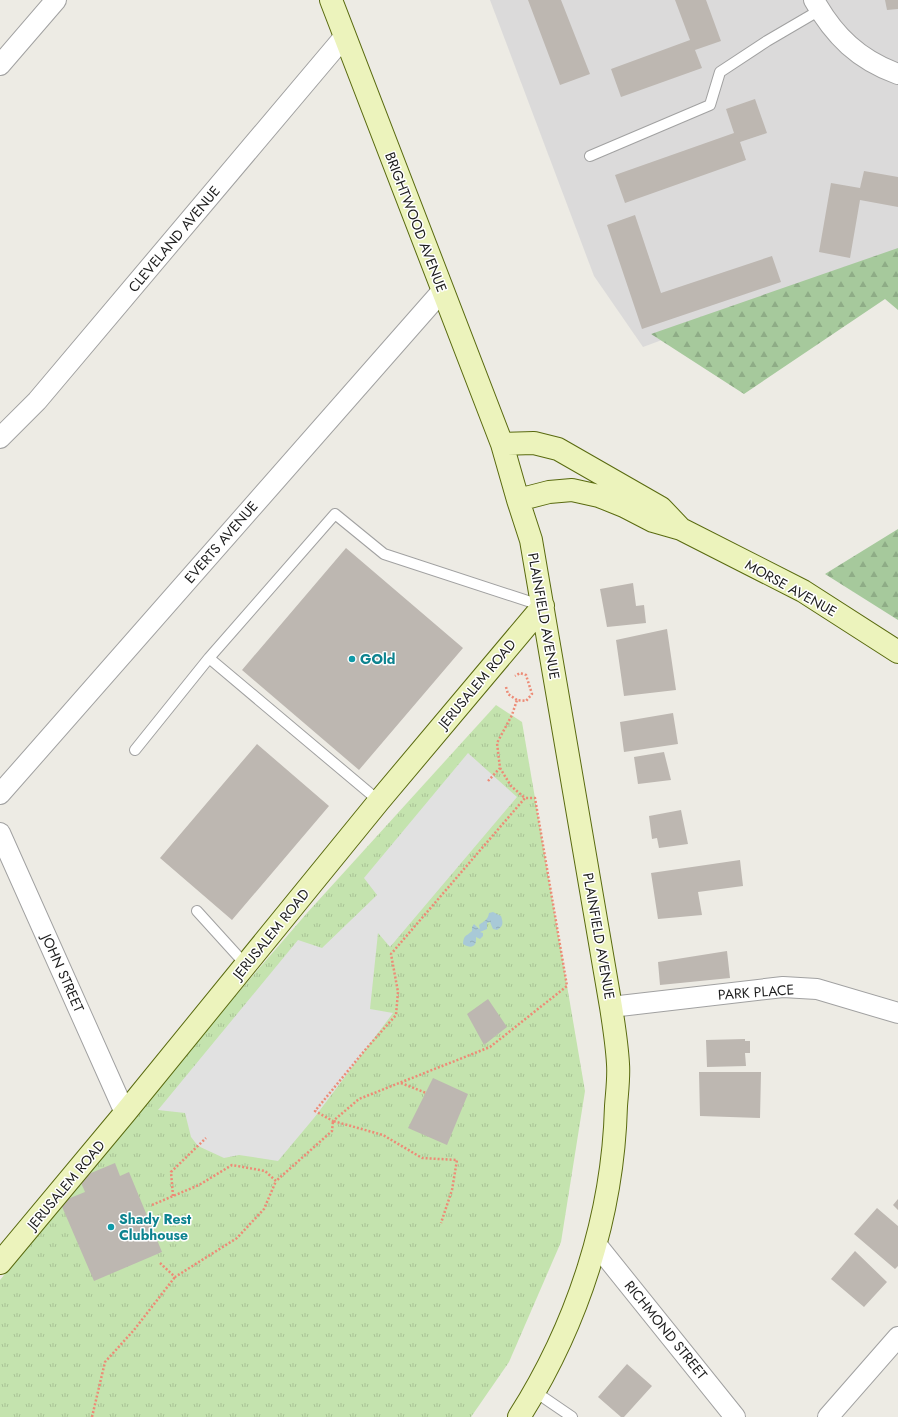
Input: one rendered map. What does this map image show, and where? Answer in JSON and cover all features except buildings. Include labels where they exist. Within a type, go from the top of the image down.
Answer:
[{"type":"street","points":[[0,65],[56,0]]},
{"type":"street","name":"BRIGHTWOOD AVENUE","points":[[331,0],[502,444]]},
{"type":"street","points":[[817,5],[825,20],[846,43],[870,62],[898,74]]},
{"type":"street","name":"CLEVELAND AVENUE","points":[[0,438],[37,401],[344,37]]},
{"type":"street","name":"EVERTS AVENUE","points":[[0,794],[442,291]]},
{"type":"street","name":"MORSE AVENUE","points":[[502,444],[534,443],[558,449],[661,508],[681,529]]},
{"type":"street","name":"PLAINFIELD AVENUE","points":[[502,444],[531,540],[611,1007],[618,1065],[616,1133],[608,1193],[596,1244],[575,1306],[553,1357],[519,1417]]},
{"type":"street","name":"MORSE AVENUE","points":[[518,500],[549,492],[572,490],[599,496],[624,506],[653,521],[681,529],[803,590],[898,652]]},
{"type":"street","name":"JERUSALEM ROAD","points":[[0,1263],[125,1113],[379,802],[543,606]]},
{"type":"street","name":"JOHN STREET","points":[[0,833],[125,1113]]},
{"type":"street","name":"PARK PLACE","points":[[611,1007],[783,987],[817,989],[898,1013]]},
{"type":"street","name":"RICHMOND STREET","points":[[596,1244],[735,1417]]},
{"type":"street","points":[[828,1417],[898,1337]]},
{"type":"lane","points":[[590,156],[710,105],[720,72],[817,5]]},
{"type":"lane","points":[[135,750],[209,658],[335,514],[384,554],[543,606]]},
{"type":"lane","points":[[209,658],[379,802]]},
{"type":"lane","points":[[197,911],[246,965]]},
{"type":"lane","points":[[534,1392],[572,1417]]},
{"type":"path","points":[[509,683],[506,687],[508,694],[517,700],[526,702],[532,694],[526,675],[520,673],[512,679]]},
{"type":"path","points":[[92,1417],[105,1362],[134,1330],[175,1277],[237,1238],[264,1209],[276,1182],[332,1131],[333,1121],[359,1099],[490,1047],[567,986],[535,798],[525,798],[511,786],[500,768],[497,743],[512,715],[517,700]]},
{"type":"path","points":[[488,781],[500,768]]},
{"type":"path","points":[[441,1223],[452,1190],[457,1160],[422,1158],[383,1135],[333,1121],[316,1111],[365,1050],[396,1015],[398,992],[391,954],[525,798]]},
{"type":"path","points":[[400,1083],[426,1093]]},
{"type":"path","points":[[173,1196],[171,1172],[206,1138]]},
{"type":"path","points":[[152,1205],[199,1185],[232,1165],[265,1171],[276,1182]]},
{"type":"path","points":[[160,1263],[175,1277]]},
{"type":"shaded area","points":[[490,0],[898,0],[898,252],[643,347],[594,276]]},
{"type":"shaded area","points":[[468,753],[517,797],[390,947],[378,933],[370,1009],[393,1013],[314,1118],[278,1161],[239,1155],[224,1158],[198,1146],[191,1137],[185,1113],[158,1110],[298,940],[322,948],[377,895],[364,878]]},
{"type":"green space","points":[[898,248],[898,310],[885,299],[744,394],[651,334]]},
{"type":"green space","points":[[898,529],[898,620],[825,574]]},
{"type":"green space","points":[[496,705],[522,722],[585,1091],[561,1242],[509,1362],[471,1417],[0,1417],[0,1280],[141,1105],[307,913]]},
{"type":"water","points":[[493,912],[501,916],[501,927],[497,930],[493,929],[490,922],[487,923],[487,929],[480,932],[483,933],[483,936],[480,939],[476,937],[476,943],[473,946],[466,946],[463,944],[465,937],[472,931],[474,924],[480,929],[479,925],[487,919],[489,913]]},
{"type":"place","name":"GOld","points":[[352,659]]},
{"type":"place","name":"Shady Rest Clubhouse","points":[[111,1227]]}]
